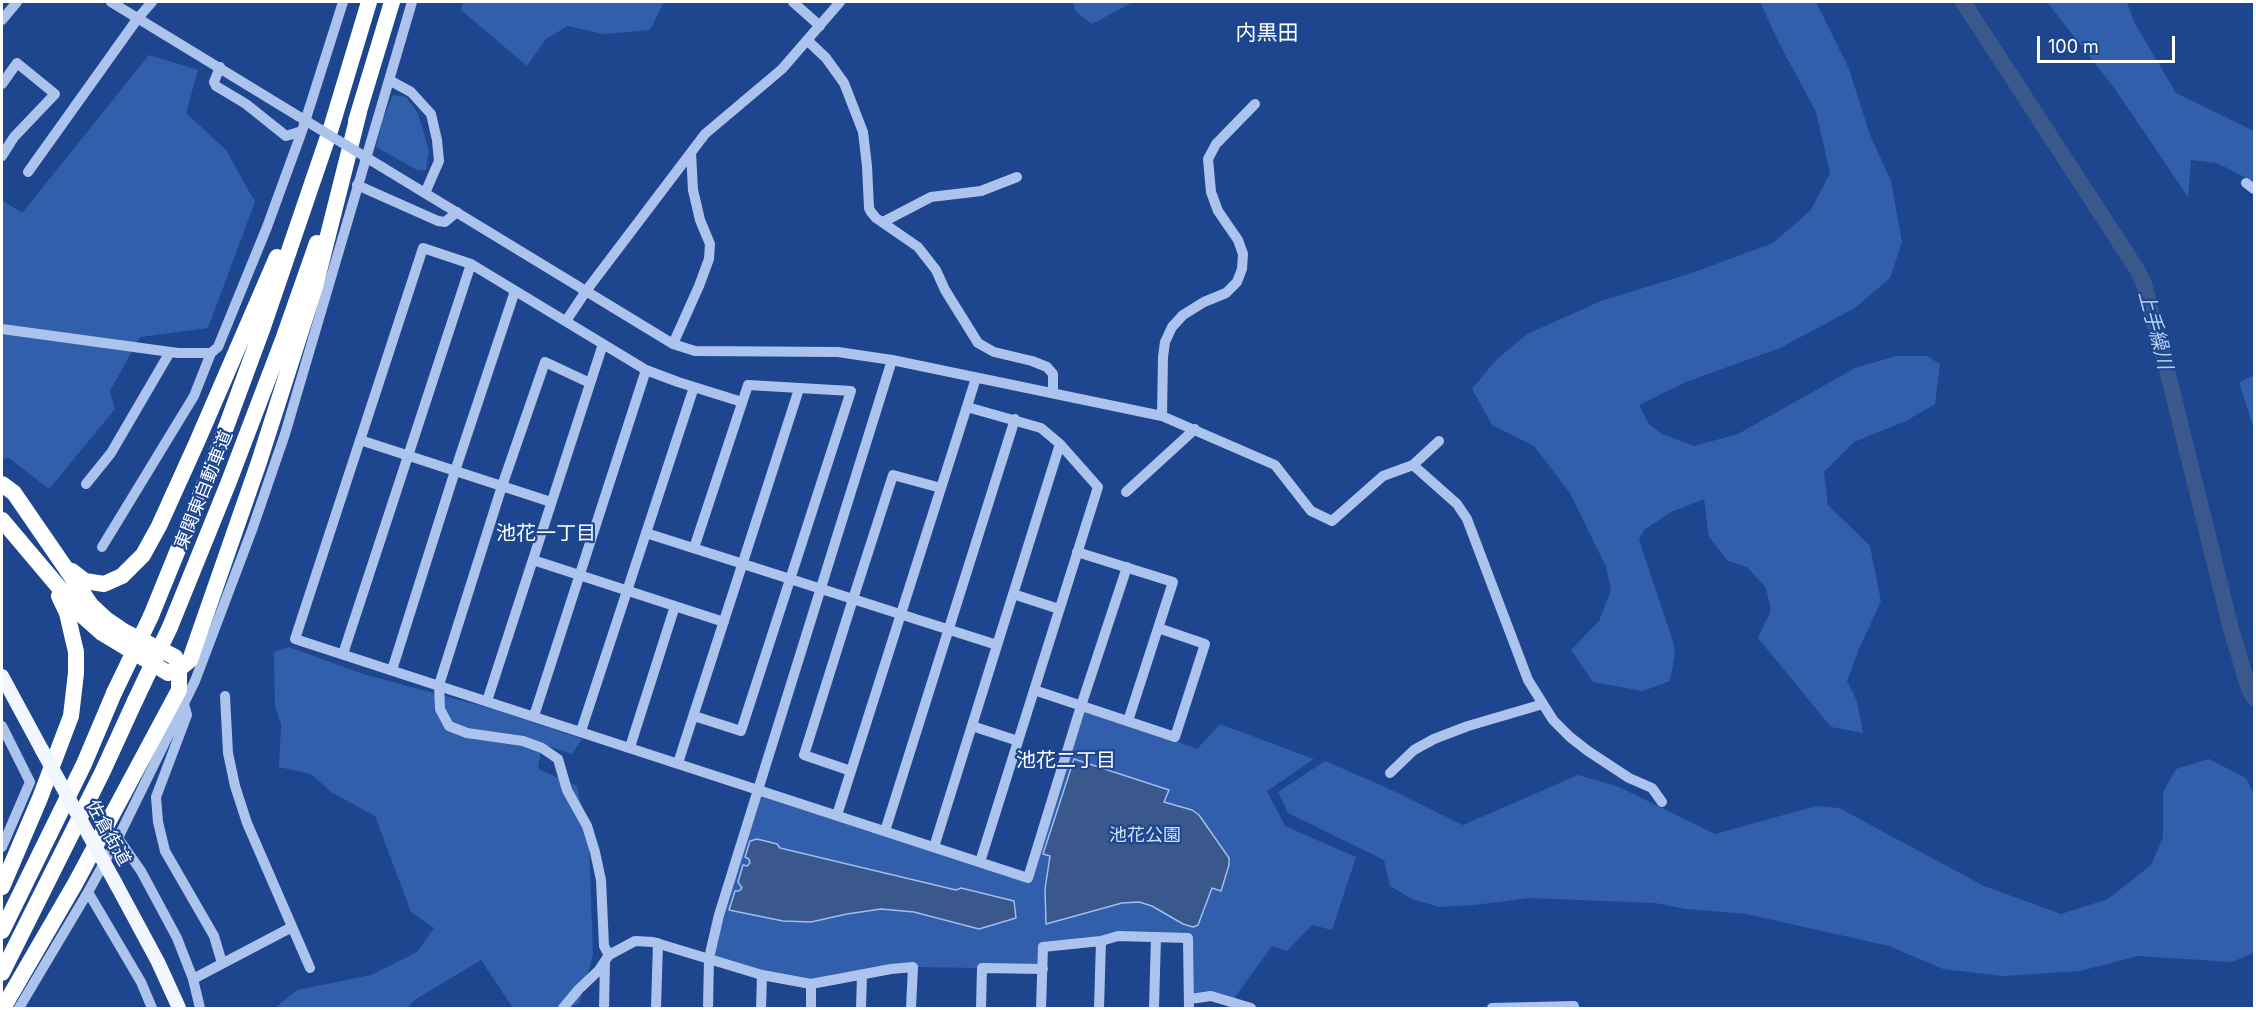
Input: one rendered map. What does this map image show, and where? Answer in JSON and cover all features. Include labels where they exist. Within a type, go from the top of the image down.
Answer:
[{"type":"highway","name":"東関東自動車道","points":[[2,931],[84,764],[114,693],[151,616],[208,476],[332,125],[369,2]]},
{"type":"highway","name":"東関東自動車道","points":[[2,973],[78,823],[170,627],[228,484],[324,222],[392,2]]},
{"type":"highway","points":[[2,520],[84,618],[102,633],[168,674],[190,660],[315,287],[359,112]]},
{"type":"highway","points":[[62,563],[85,581],[104,584],[122,576],[143,555],[159,526],[218,394],[332,125]]},
{"type":"highway","points":[[2,484],[14,494],[91,605],[106,620],[175,657],[179,669],[179,690],[75,884],[3,1008]]},
{"type":"highway","points":[[2,887],[65,735],[74,696],[76,652],[72,632],[67,613],[50,578]]},
{"type":"main road","name":"佐倉街道","points":[[2,676],[158,962],[179,1008]]},
{"type":"street","points":[[2,20],[17,2]]},
{"type":"street","points":[[111,2],[673,344],[695,351],[838,352],[892,360],[1162,416],[1275,465],[1311,511],[1332,521],[1383,477],[1413,465],[1439,441]]},
{"type":"street","points":[[28,172],[138,18],[152,2]]},
{"type":"street","points":[[102,547],[194,396],[211,353],[218,346],[302,131],[343,2]]},
{"type":"street","points":[[19,1008],[118,837],[195,681],[282,444],[412,2]]},
{"type":"street","points":[[793,2],[820,26]]},
{"type":"street","points":[[566,321],[586,291],[705,134],[782,69],[840,2]]},
{"type":"street","points":[[808,41],[826,58],[844,83],[863,132],[869,207],[876,218],[918,247],[936,270],[945,290],[978,343],[994,352],[1047,367],[1053,374],[1053,393]]},
{"type":"street","points":[[2,84],[17,63],[55,93],[14,137],[2,156]]},
{"type":"street","points":[[220,67],[214,82],[216,86],[246,104],[286,136],[302,131]]},
{"type":"street","points":[[389,80],[411,92],[431,114],[439,161],[425,193]]},
{"type":"street","points":[[1162,416],[1163,357],[1165,342],[1172,327],[1183,315],[1204,302],[1226,293],[1238,282],[1242,269],[1243,254],[1238,240],[1218,211],[1211,192],[1208,159],[1216,144],[1255,104]]},
{"type":"street","points":[[673,344],[709,258],[710,244],[700,220],[693,190],[691,153]]},
{"type":"street","points":[[883,222],[931,196],[981,191],[1017,177]]},
{"type":"street","points":[[357,185],[438,221],[446,222],[456,212]]},
{"type":"street","points":[[742,402],[646,370],[471,264],[423,248],[295,639],[1028,878],[1127,567]]},
{"type":"street","points":[[343,654],[471,264]]},
{"type":"street","points":[[392,670],[515,291]]},
{"type":"street","points":[[2,329],[170,352],[211,353]]},
{"type":"street","points":[[486,701],[603,344]]},
{"type":"street","points":[[86,484],[111,453],[170,352]]},
{"type":"street","points":[[708,1008],[709,958],[719,915],[892,360]]},
{"type":"street","points":[[590,383],[545,362],[502,486],[439,685],[440,709],[449,726],[467,734],[523,741],[542,748],[558,759],[567,789],[587,826],[596,852],[601,880],[604,946],[607,958],[604,1008]]},
{"type":"street","points":[[534,716],[646,370]]},
{"type":"street","points":[[837,815],[976,378]]},
{"type":"street","points":[[693,716],[741,731],[851,391],[748,385],[694,549]]},
{"type":"street","points":[[581,732],[694,387]]},
{"type":"street","points":[[678,763],[799,388]]},
{"type":"street","points":[[967,407],[1041,428],[1060,444],[1098,487],[980,862]]},
{"type":"street","points":[[885,831],[1015,419]]},
{"type":"street","points":[[1126,492],[1195,429]]},
{"type":"street","points":[[360,440],[551,502]]},
{"type":"street","points":[[934,847],[1060,444]]},
{"type":"street","points":[[1413,465],[1457,504],[1467,519],[1528,680],[1553,720],[1570,737],[1629,778],[1652,788],[1662,802]]},
{"type":"street","points":[[851,771],[804,755],[853,599],[893,475],[941,488]]},
{"type":"street","points":[[646,533],[997,645]]},
{"type":"street","points":[[1077,552],[1173,582],[1128,721]]},
{"type":"street","points":[[533,560],[724,622]]},
{"type":"street","points":[[1013,594],[1059,609]]},
{"type":"street","points":[[630,747],[675,606]]},
{"type":"street","points":[[1034,690],[1175,737],[1205,644],[1158,628]]},
{"type":"street","points":[[225,696],[228,753],[235,786],[247,823],[310,968]]},
{"type":"street","points":[[184,704],[187,715],[156,797],[158,822],[165,851],[214,936],[222,963]]},
{"type":"street","points":[[1390,773],[1414,750],[1434,739],[1467,726],[1543,704]]},
{"type":"street","points":[[2,726],[30,782],[2,847]]},
{"type":"street","points":[[972,726],[1018,741]]},
{"type":"street","points":[[118,837],[160,903],[177,938],[193,979],[200,1008]]},
{"type":"street","points":[[88,892],[141,982],[152,1008]]},
{"type":"street","points":[[193,979],[292,927]]},
{"type":"street","points":[[1041,1008],[1043,947],[1101,941],[1118,936],[1188,938],[1189,1004],[1211,996],[1251,1008]]},
{"type":"street","points":[[1154,1008],[1156,937]]},
{"type":"street","points":[[563,1008],[607,958],[635,941],[658,943],[762,975],[812,984],[913,967],[911,1008]]},
{"type":"street","points":[[1099,1008],[1101,941]]},
{"type":"street","points":[[656,1008],[658,943]]},
{"type":"street","points":[[981,1008],[982,968],[1043,969]]},
{"type":"street","points":[[761,1008],[762,975]]},
{"type":"street","points":[[861,1008],[862,975]]},
{"type":"street","points":[[811,1008],[812,984]]},
{"type":"street","points":[[1492,1008],[1574,1006],[1574,1008]]},
{"type":"green space","points":[[463,2],[664,2],[650,30],[603,34],[568,26],[546,39],[527,66],[461,10]]},
{"type":"green space","points":[[1073,2],[1133,2],[1092,24],[1075,11]]},
{"type":"green space","points":[[1760,2],[1816,2],[1849,69],[1870,135],[1891,181],[1902,242],[1890,278],[1855,308],[1780,348],[1686,382],[1639,405],[1649,424],[1662,434],[1694,446],[1738,434],[1855,368],[1896,356],[1927,356],[1940,364],[1935,404],[1906,421],[1854,442],[1824,472],[1828,505],[1870,546],[1881,601],[1847,681],[1857,701],[1863,733],[1831,727],[1758,638],[1771,610],[1766,588],[1747,567],[1728,561],[1709,537],[1704,499],[1671,512],[1644,530],[1639,540],[1673,641],[1675,654],[1670,681],[1643,691],[1593,682],[1571,650],[1599,621],[1611,590],[1606,567],[1570,493],[1534,446],[1492,425],[1472,389],[1496,360],[1527,334],[1601,301],[1692,273],[1773,243],[1811,210],[1830,173],[1816,112]]},
{"type":"green space","points":[[2047,2],[2127,2],[2134,22],[2176,93],[2254,131],[2254,182],[2217,163],[2191,160],[2188,197],[2115,89]]},
{"type":"green space","points":[[149,55],[198,70],[186,113],[226,150],[255,202],[208,328],[140,337],[110,391],[115,409],[49,489],[9,458],[2,459],[2,200],[22,213]]},
{"type":"green space","points":[[393,95],[406,97],[418,113],[429,151],[426,170],[417,170],[376,147],[383,118]]},
{"type":"green space","points":[[2254,375],[2254,429],[2239,383]]},
{"type":"green space","points":[[289,647],[363,674],[493,709],[582,739],[572,754],[542,744],[538,769],[577,786],[589,842],[593,955],[579,1004],[567,1008],[513,1008],[481,960],[416,999],[407,1008],[275,1008],[297,990],[371,975],[417,952],[434,928],[411,912],[375,816],[331,792],[311,774],[279,767],[281,724],[275,707],[274,652]]},
{"type":"green space","name":"池花公園","points":[[1081,706],[1197,749],[1220,724],[1314,759],[1267,791],[1285,826],[1356,857],[1332,930],[1312,925],[1287,951],[1272,946],[1232,1001],[1188,996],[1188,944],[1156,937],[1044,947],[1043,969],[913,967],[811,984],[709,958],[758,789],[1027,878]]},
{"type":"green space","points":[[2209,759],[2246,778],[2254,795],[2254,953],[2232,962],[2138,956],[2080,971],[2003,976],[1943,969],[1889,946],[1746,914],[1686,909],[1655,903],[1529,898],[1439,907],[1412,899],[1390,886],[1384,860],[1288,813],[1278,792],[1325,761],[1463,825],[1578,775],[1619,787],[1715,834],[1816,806],[1839,808],[1984,886],[2061,914],[2108,899],[2151,865],[2163,837],[2163,792],[2176,769]]},
{"type":"shaded area","points":[[1074,759],[1169,790],[1164,802],[1192,810],[1199,815],[1229,858],[1229,865],[1221,891],[1212,888],[1198,925],[1193,927],[1183,924],[1152,906],[1139,902],[1122,903],[1046,924],[1045,889],[1050,856],[1043,854]]},
{"type":"shaded area","points":[[757,839],[777,844],[780,848],[956,890],[961,888],[1014,901],[1016,918],[979,929],[914,912],[881,909],[811,922],[783,921],[729,910],[735,891],[742,888],[738,882],[743,865],[747,866],[750,863],[745,857],[750,841]]},
{"type":"waterway","name":"上手繰川","points":[[1963,2],[2138,271],[2144,284],[2231,629],[2248,686],[2254,698]]},
{"type":"district","name":"内黒田","points":[[1267,34]]},
{"type":"district","name":"池花一丁目","points":[[546,534]]},
{"type":"district","name":"池花二丁目","points":[[1066,761]]}]
